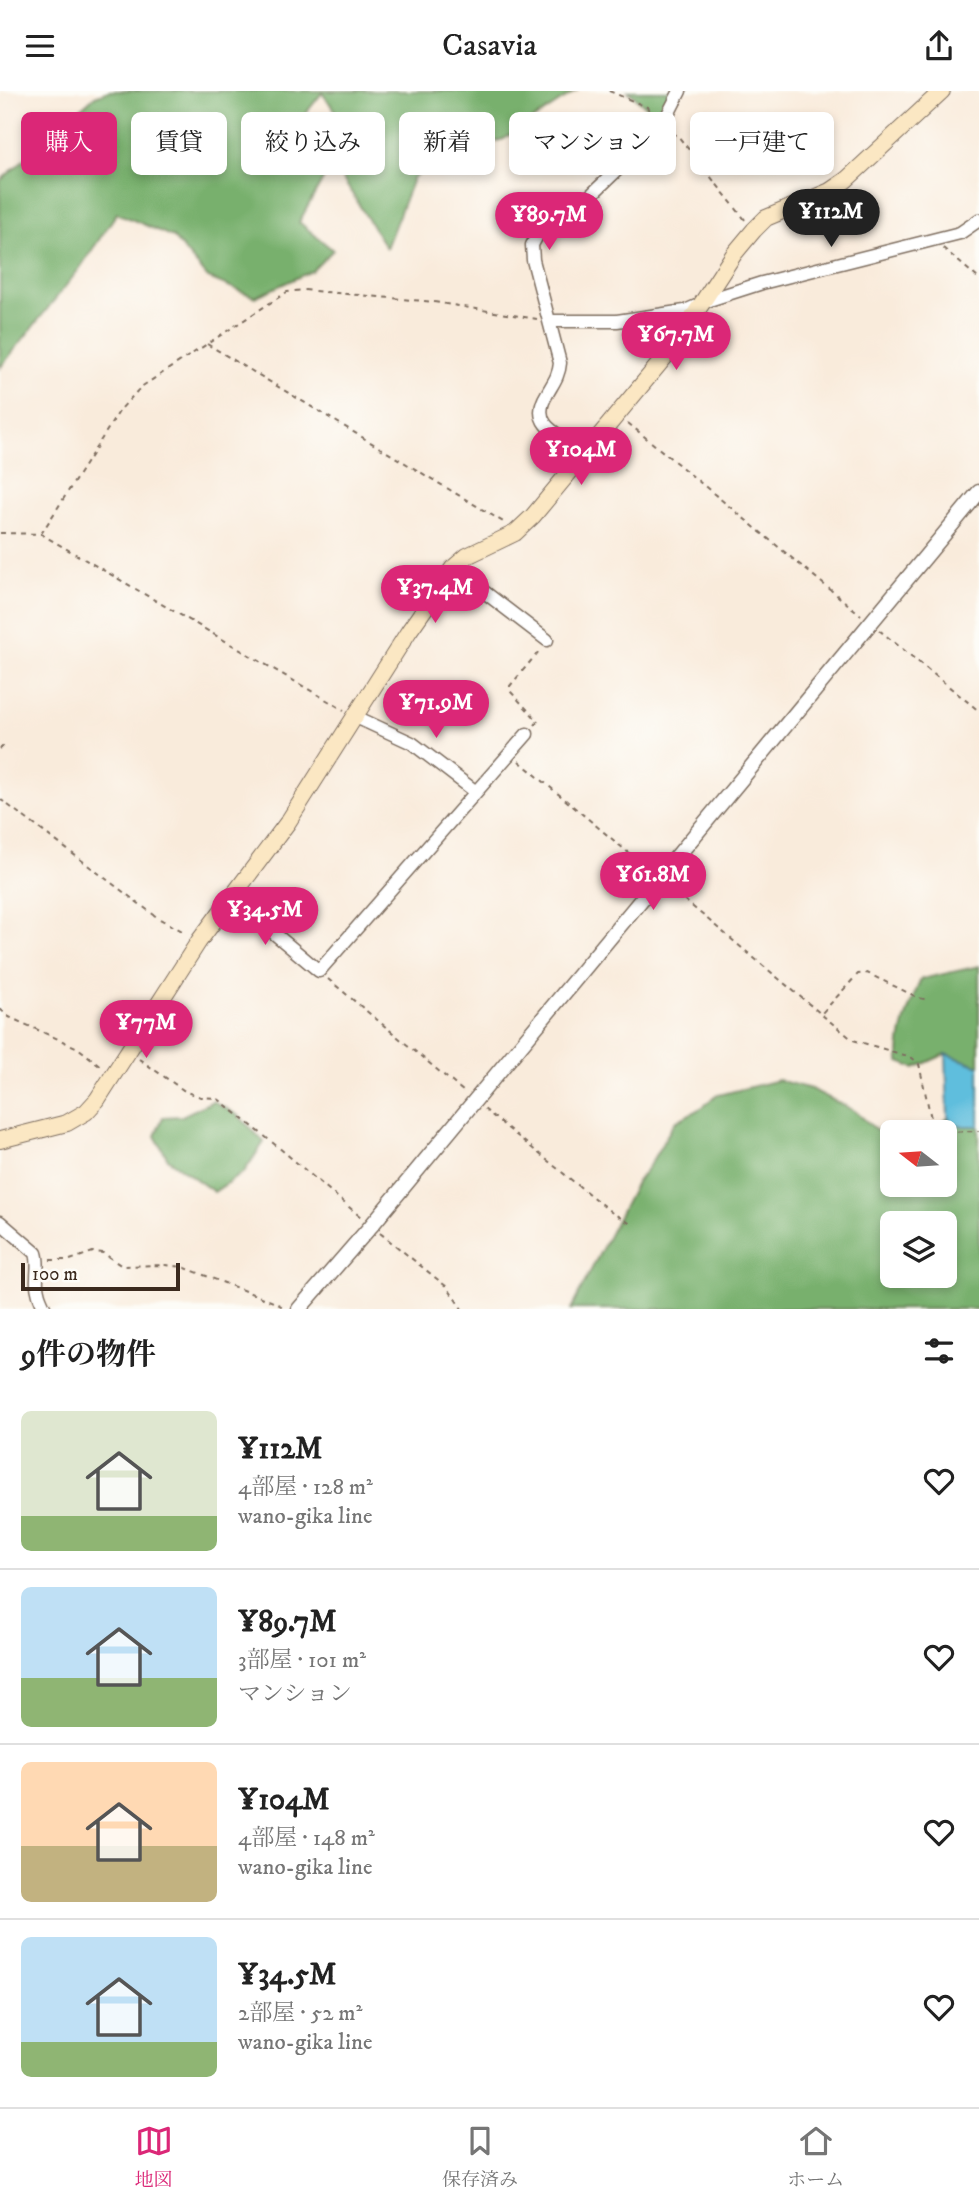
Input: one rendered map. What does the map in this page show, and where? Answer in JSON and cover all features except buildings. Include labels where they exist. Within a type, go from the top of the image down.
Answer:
[{"type":"main road","points":[[0,1140],[67,1123],[86,1112],[129,1052],[199,941],[288,822],[409,631],[453,568],[467,557],[515,533],[533,516],[674,346],[754,230],[766,218],[830,191],[846,180],[942,91]]},
{"type":"street","points":[[669,112],[680,91]]},
{"type":"street","points":[[586,452],[542,423],[542,402],[559,373],[560,363],[533,260],[533,245],[538,232],[546,223],[590,196],[612,175]]},
{"type":"street","points":[[549,321],[617,321],[685,311],[762,283],[960,233],[979,220]]},
{"type":"street","points":[[299,1309],[371,1226],[979,492]]},
{"type":"street","points":[[453,568],[547,640]]},
{"type":"street","points":[[356,717],[412,743],[476,792]]},
{"type":"street","points":[[231,897],[319,971],[527,734]]},
{"type":"street","points":[[0,1222],[36,1253],[36,1282],[39,1298],[45,1309]]},
{"type":"path","points":[[608,91],[647,107],[650,112]]},
{"type":"path","points":[[676,135],[754,230]]},
{"type":"path","points":[[934,241],[979,279]]},
{"type":"path","points":[[41,534],[120,410],[141,387],[287,292],[304,290],[434,302],[549,321]]},
{"type":"path","points":[[206,344],[508,525],[515,533]]},
{"type":"path","points":[[617,414],[979,711]]},
{"type":"path","points":[[0,533],[41,534],[356,717]]},
{"type":"path","points":[[527,734],[538,721],[510,691],[510,686],[547,640]]},
{"type":"path","points":[[0,749],[4,745]]},
{"type":"path","points":[[510,754],[853,1040],[911,1057],[919,1064],[932,1123],[942,1132],[979,1131]]},
{"type":"path","points":[[0,799],[158,918],[199,941]]},
{"type":"path","points":[[319,971],[474,1101],[611,1212],[631,1224]]},
{"type":"path","points":[[821,1014],[858,974],[867,973],[919,998],[929,1000]]},
{"type":"path","points":[[0,1009],[9,1017],[78,1048],[113,1076]]},
{"type":"path","points":[[129,1052],[186,1091],[201,1097],[217,1098],[447,1287],[462,1309]]},
{"type":"path","points":[[38,1261],[70,1260],[93,1252],[103,1253],[122,1266],[183,1267],[287,1309]]},
{"type":"green space","points":[[109,91],[576,91],[544,112],[509,112],[509,136],[495,142],[495,112],[399,112],[399,175],[418,175],[413,179],[386,248],[341,176],[385,175],[385,112],[336,112],[322,93],[307,112],[241,112],[241,175],[325,175],[299,222],[333,250],[312,271],[255,297],[208,278],[173,237],[117,213],[80,268],[0,368],[0,181],[21,162],[21,175],[117,175],[117,112],[77,112],[95,96]]},
{"type":"green space","points":[[628,91],[669,91],[672,96],[660,112],[652,112]]},
{"type":"green space","points":[[979,966],[979,1066],[946,1054],[915,1068],[899,1062],[902,1029],[921,979]]},
{"type":"green space","points":[[778,1080],[811,1089],[855,1111],[880,1133],[880,1197],[957,1197],[957,1125],[979,1126],[979,1309],[571,1309],[636,1183],[675,1122],[703,1107],[715,1096]]},
{"type":"green space","points":[[213,1101],[239,1116],[264,1142],[244,1172],[214,1192],[168,1159],[155,1136],[163,1117],[182,1116]]},
{"type":"water","points":[[946,1054],[979,1066],[979,1126],[959,1126],[957,1120],[948,1118]]}]
